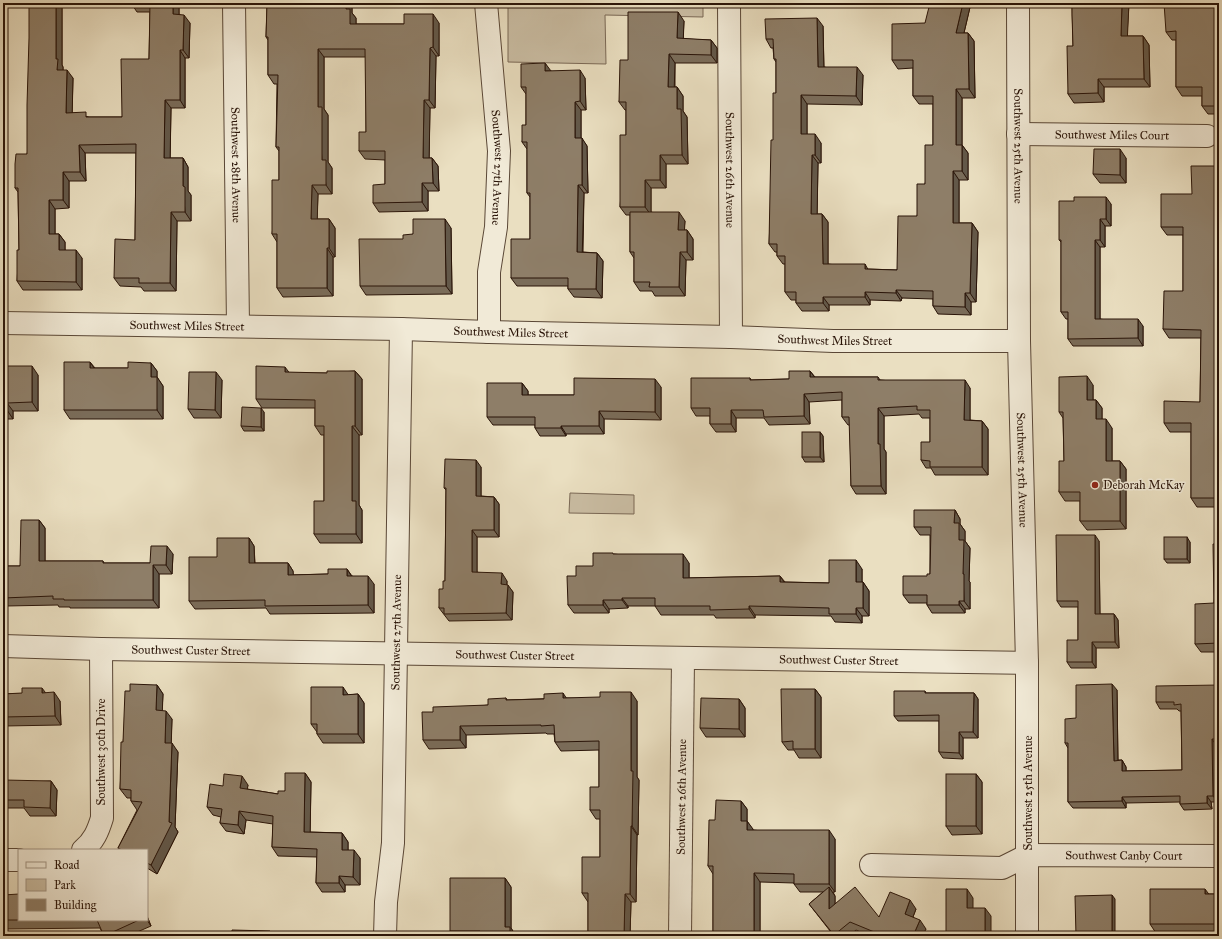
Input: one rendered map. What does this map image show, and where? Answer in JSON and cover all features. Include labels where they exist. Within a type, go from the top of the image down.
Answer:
[{"type":"street","name":"Southwest 28th Avenue","points":[[234,3],[238,326]]},
{"type":"street","name":"Southwest 27th Avenue","points":[[486,3],[499,151],[496,227],[489,272],[489,332]]},
{"type":"street","name":"Southwest 26th Avenue","points":[[729,3],[731,337]]},
{"type":"street","name":"Southwest 25th Avenue","points":[[1018,3],[1019,341],[1027,663],[1027,936]]},
{"type":"street","name":"Southwest Miles Court","points":[[1018,134],[1206,136]]},
{"type":"street","name":"Southwest Miles Street","points":[[3,323],[401,329],[833,341],[1019,341]]},
{"type":"street","name":"Southwest 27th Avenue","points":[[385,936],[386,902],[393,843],[401,329]]},
{"type":"street","name":"Southwest Custer Street","points":[[3,646],[101,649],[1027,663]]},
{"type":"street","name":"Southwest 30th Drive","points":[[84,849],[93,840],[102,818],[101,649]]},
{"type":"street","name":"Southwest 26th Avenue","points":[[680,936],[683,658]]},
{"type":"street","name":"Southwest Canby Court","points":[[1028,855],[1219,856]]},
{"type":"street","points":[[871,865],[1002,868],[1028,855]]},
{"type":"street","points":[[3,860],[18,860]]},
{"type":"green space","points":[[508,3],[703,3],[703,17],[605,15],[606,64],[508,62]]},
{"type":"green space","points":[[570,493],[634,495],[634,514],[569,513]]},
{"type":"shaded area","points":[[370,3],[389,3],[388,7],[370,6]]},
{"type":"building","points":[[29,3],[56,3],[57,70],[67,70],[66,113],[86,112],[86,117],[122,117],[121,59],[149,59],[150,3],[173,3],[173,14],[184,15],[183,50],[180,50],[180,100],[165,100],[164,158],[183,158],[183,186],[185,187],[185,212],[171,212],[170,283],[139,283],[139,278],[114,278],[115,239],[135,240],[136,144],[79,145],[80,172],[63,172],[63,200],[49,200],[49,234],[59,234],[59,250],[76,250],[76,282],[17,281],[17,250],[19,250],[18,188],[15,188],[15,164],[16,154],[27,154]]},
{"type":"building","points":[[267,3],[346,3],[346,9],[350,9],[350,24],[404,24],[404,14],[433,14],[433,47],[430,48],[429,100],[424,100],[423,158],[432,158],[433,183],[422,183],[422,202],[373,203],[373,185],[385,184],[385,151],[359,151],[359,132],[366,132],[365,49],[318,49],[318,107],[322,107],[322,160],[326,160],[326,185],[312,185],[311,219],[329,219],[327,288],[277,288],[277,234],[272,234],[272,180],[279,180],[279,147],[276,147],[278,75],[268,75],[268,37],[266,37]]},
{"type":"building","points":[[930,3],[963,3],[956,33],[968,33],[969,89],[956,89],[956,145],[962,145],[962,171],[953,171],[953,223],[972,223],[970,293],[965,293],[965,307],[933,306],[933,291],[896,290],[896,293],[865,292],[865,297],[823,297],[823,303],[796,303],[796,292],[785,292],[785,256],[777,256],[777,244],[769,244],[771,140],[773,140],[773,93],[776,93],[776,59],[774,59],[773,39],[766,39],[765,19],[817,18],[818,67],[857,67],[856,96],[801,95],[801,134],[815,134],[815,155],[812,155],[811,214],[822,214],[823,264],[865,264],[865,269],[897,270],[898,216],[917,216],[917,184],[925,184],[925,145],[933,145],[933,96],[913,96],[913,60],[892,60],[892,24],[925,23]]},
{"type":"building","points":[[1072,3],[1122,3],[1121,36],[1143,36],[1144,79],[1098,79],[1098,93],[1068,94],[1067,46],[1073,46]]},
{"type":"building","points":[[1164,3],[1219,3],[1219,106],[1202,106],[1202,87],[1176,87],[1176,31],[1166,32]]},
{"type":"building","points":[[628,12],[678,12],[677,38],[711,40],[711,55],[669,54],[668,87],[677,87],[677,109],[681,109],[682,155],[660,155],[660,180],[645,180],[645,207],[620,207],[620,135],[626,135],[626,102],[619,102],[620,60],[628,60]]},
{"type":"building","points":[[545,63],[545,71],[580,70],[580,101],[575,102],[575,138],[582,138],[582,185],[578,185],[577,252],[597,253],[596,289],[568,289],[568,278],[511,278],[511,239],[530,239],[530,193],[527,193],[527,142],[522,142],[522,125],[526,125],[526,87],[521,87],[521,64]]},
{"type":"building","points":[[1094,149],[1120,149],[1120,175],[1093,174]]},
{"type":"building","points":[[1191,166],[1219,166],[1219,498],[1191,498],[1191,423],[1164,423],[1164,401],[1200,402],[1201,330],[1163,329],[1164,291],[1183,291],[1183,227],[1161,227],[1161,194],[1192,194]]},
{"type":"building","points":[[1074,197],[1106,197],[1106,219],[1100,219],[1100,240],[1095,240],[1095,319],[1138,319],[1138,338],[1068,339],[1068,312],[1061,312],[1061,240],[1059,240],[1059,201],[1074,201]]},
{"type":"building","points":[[630,212],[679,212],[678,230],[687,230],[687,252],[680,252],[679,287],[649,287],[650,282],[634,282],[634,252],[630,252]]},
{"type":"building","points":[[413,219],[445,219],[446,286],[360,286],[359,239],[403,239],[403,235],[413,234]]},
{"type":"building","points":[[64,362],[90,362],[90,368],[128,368],[128,362],[151,363],[151,377],[157,377],[157,410],[64,410]]},
{"type":"building","points":[[3,366],[32,366],[32,402],[7,403],[7,410],[3,410]]},
{"type":"building","points":[[256,366],[285,367],[285,372],[327,373],[327,371],[355,371],[355,426],[352,426],[352,501],[356,501],[356,534],[314,534],[314,501],[324,501],[324,426],[315,426],[315,400],[256,399]]},
{"type":"building","points":[[789,371],[810,371],[810,377],[878,377],[878,380],[965,380],[964,420],[982,421],[982,467],[930,467],[930,461],[921,460],[921,442],[930,442],[930,410],[917,410],[917,406],[878,408],[878,444],[880,444],[881,486],[851,486],[849,417],[842,417],[842,392],[804,394],[804,416],[764,417],[763,410],[731,410],[731,424],[710,424],[710,408],[691,408],[691,378],[750,378],[750,380],[789,379]]},
{"type":"building","points":[[189,372],[216,372],[215,410],[188,409]]},
{"type":"building","points":[[1087,376],[1087,400],[1096,400],[1096,419],[1106,419],[1106,461],[1120,461],[1120,521],[1080,521],[1080,492],[1059,492],[1059,461],[1064,461],[1063,412],[1059,412],[1059,377]]},
{"type":"building","points":[[574,378],[655,379],[655,412],[599,411],[599,426],[561,426],[561,428],[535,428],[535,417],[487,417],[487,383],[522,383],[522,395],[574,395]]},
{"type":"building","points":[[242,407],[261,408],[261,427],[241,426]]},
{"type":"building","points":[[802,432],[820,432],[820,457],[802,457]]},
{"type":"building","points":[[445,459],[476,460],[476,496],[494,497],[494,530],[472,530],[472,572],[502,573],[501,584],[508,585],[506,613],[444,614],[444,608],[439,608],[439,589],[443,589],[443,581],[445,581]]},
{"type":"building","points":[[914,510],[955,510],[954,523],[959,523],[959,540],[964,540],[964,601],[959,601],[959,605],[927,605],[927,595],[903,595],[903,576],[927,576],[927,574],[930,574],[931,527],[914,527]]},
{"type":"building","points":[[21,520],[39,520],[39,561],[150,563],[151,546],[167,546],[166,565],[153,565],[153,600],[64,600],[53,599],[53,596],[3,598],[3,566],[20,566]]},
{"type":"building","points":[[1056,535],[1095,535],[1095,614],[1114,614],[1115,642],[1092,642],[1092,662],[1067,662],[1067,640],[1078,640],[1078,601],[1057,601]]},
{"type":"building","points":[[1164,537],[1187,537],[1187,559],[1164,559]]},
{"type":"building","points":[[217,538],[249,538],[249,563],[288,563],[288,575],[328,574],[328,569],[347,569],[347,576],[368,576],[368,605],[265,606],[265,600],[189,601],[189,557],[217,557]]},
{"type":"building","points":[[1213,544],[1219,544],[1219,643],[1195,644],[1195,604],[1214,603]]},
{"type":"building","points":[[593,553],[683,554],[683,578],[780,576],[780,582],[829,583],[829,560],[856,560],[856,582],[863,582],[863,608],[856,608],[856,614],[829,614],[829,608],[749,606],[749,609],[710,610],[710,606],[655,606],[655,598],[622,598],[622,600],[603,600],[603,605],[568,605],[567,576],[576,576],[576,566],[593,566]]},
{"type":"building","points":[[130,684],[157,685],[156,710],[166,711],[165,743],[172,743],[169,822],[172,823],[151,865],[148,864],[148,849],[118,848],[142,802],[131,801],[131,790],[120,789],[121,742],[123,742],[125,691],[130,691]]},
{"type":"building","points":[[1112,684],[1114,761],[1122,760],[1122,771],[1182,770],[1181,704],[1174,705],[1174,702],[1156,702],[1156,686],[1219,685],[1219,739],[1212,739],[1213,796],[1207,796],[1207,803],[1180,804],[1180,796],[1122,797],[1122,801],[1068,802],[1068,743],[1065,743],[1065,719],[1076,718],[1076,685]]},
{"type":"building","points":[[311,687],[343,687],[343,695],[358,694],[358,734],[317,734],[317,724],[311,724]]},
{"type":"building","points":[[22,688],[42,688],[42,693],[54,692],[55,716],[3,717],[3,694],[22,693]]},
{"type":"building","points":[[781,689],[815,689],[815,749],[793,749],[793,741],[782,742]]},
{"type":"building","points":[[894,691],[925,691],[925,693],[974,693],[973,732],[959,732],[959,753],[939,752],[939,715],[894,716]]},
{"type":"building","points":[[600,692],[631,692],[631,771],[633,771],[632,826],[630,894],[625,894],[624,936],[588,936],[588,893],[582,893],[582,857],[600,857],[600,810],[590,810],[590,787],[599,787],[599,741],[555,742],[554,725],[460,726],[460,740],[423,740],[422,712],[433,712],[433,707],[488,705],[488,699],[544,699],[544,694],[563,693],[563,698],[600,697]]},
{"type":"building","points":[[701,698],[739,699],[739,729],[700,728]]},
{"type":"building","points":[[285,773],[305,773],[304,832],[342,833],[342,850],[354,850],[353,877],[339,876],[339,883],[316,883],[317,849],[272,847],[273,816],[239,811],[238,825],[220,823],[222,809],[207,807],[210,784],[223,786],[224,774],[242,776],[240,788],[278,794],[278,791],[285,791]]},
{"type":"building","points":[[946,774],[976,774],[976,826],[946,826]]},
{"type":"building","points":[[4,780],[51,781],[50,808],[24,807],[24,800],[3,800]]},
{"type":"building","points":[[716,800],[741,801],[741,821],[747,821],[747,830],[829,830],[829,884],[794,884],[794,874],[754,873],[754,936],[713,936],[713,866],[708,866],[709,820],[715,820]]},
{"type":"building","points":[[450,878],[505,878],[505,927],[510,927],[510,936],[480,936],[480,931],[450,931]]},
{"type":"building","points":[[829,887],[829,909],[855,887],[879,917],[890,892],[910,900],[905,914],[920,920],[913,936],[884,936],[850,922],[834,935],[809,904]]},
{"type":"building","points":[[946,889],[967,889],[967,908],[985,908],[985,936],[946,936]]},
{"type":"building","points":[[1150,889],[1205,889],[1205,894],[1219,894],[1219,936],[1217,936],[1217,924],[1150,924]]},
{"type":"building","points":[[18,894],[18,920],[3,920],[3,895]]},
{"type":"building","points":[[1112,895],[1112,936],[1076,936],[1075,896]]},
{"type":"building","points":[[97,921],[137,921],[104,936]]},
{"type":"building","points":[[232,930],[270,931],[270,936],[232,936]]},
{"type":"place","name":"Deborah McKay","points":[[1095,485]]}]
